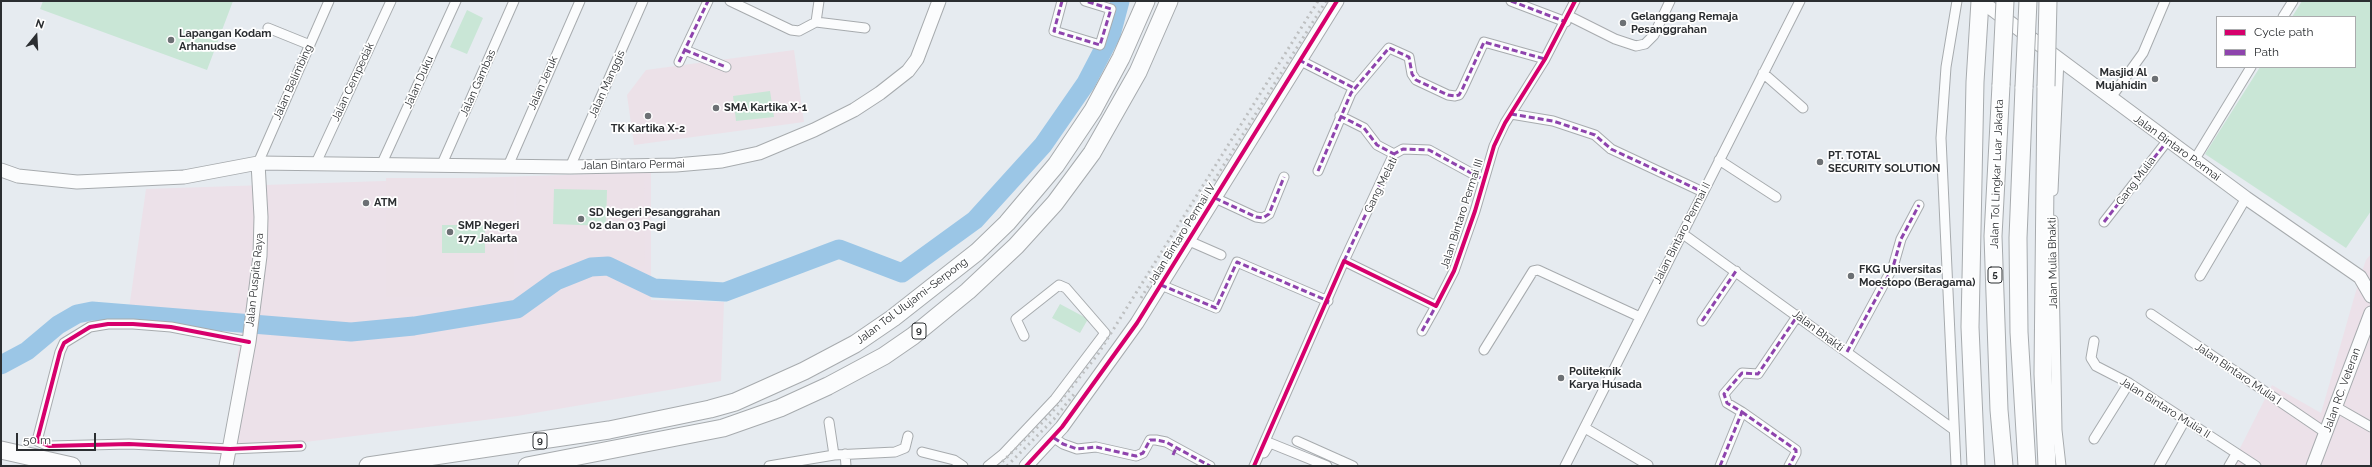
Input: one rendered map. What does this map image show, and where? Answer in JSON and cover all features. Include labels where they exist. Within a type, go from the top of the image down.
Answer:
[{"type":"highway","name":"Jalan Tol Ulujami–Serpong","points":[[368,466],[610,430],[710,409],[735,402],[804,371],[855,344],[893,318],[977,252],[1007,223],[1056,166],[1093,110],[1121,58],[1146,1]]},
{"type":"highway","name":"9","points":[[527,466],[723,428],[780,408],[828,386],[884,356],[913,336],[968,291],[1011,251],[1055,203],[1092,153],[1138,72],[1169,1]]},
{"type":"highway","points":[[1976,466],[1970,327],[1976,82],[1981,1]]},
{"type":"highway","name":"Jalan Tol Lingkar Luar Jakarta","points":[[2004,466],[1999,410],[1993,236],[2005,1]]},
{"type":"highway","points":[[2027,466],[2019,332],[2018,246],[2028,1]]},
{"type":"highway","points":[[2047,466],[2043,374],[2048,1]]},
{"type":"highway","points":[[1,450],[72,466]]},
{"type":"main road","name":"Jalan Bintaro Permai","points":[[1,170],[18,176],[77,182],[184,178],[258,163],[382,163],[570,167],[676,165],[722,161],[759,153],[814,130],[854,110],[908,71],[924,46],[939,1]]},
{"type":"main road","name":"Jalan Bintaro Permai IV","points":[[1026,466],[1054,438],[1137,323],[1337,1]]},
{"type":"main road","name":"Jalan Bintaro Permai","points":[[1981,1],[2110,99],[2195,159],[2246,198],[2365,275],[2371,296]]},
{"type":"main road","name":"Jalan Puspita Raya","points":[[226,466],[249,340],[260,256],[261,217],[258,163]]},
{"type":"main road","name":"Jalan RC. Veteran","points":[[2313,466],[2371,313]]},
{"type":"street","name":"Jalan Belimbing","points":[[258,163],[329,1]]},
{"type":"street","name":"Jalan Cempedak","points":[[316,163],[391,1]]},
{"type":"street","name":"Jalan Duku","points":[[382,163],[456,1]]},
{"type":"street","name":"Jalan Gambas","points":[[442,164],[514,1]]},
{"type":"street","name":"Jalan Jeruk","points":[[508,166],[580,1]]},
{"type":"street","name":"Jalan Manggis","points":[[570,167],[643,1]]},
{"type":"street","points":[[679,62],[708,1]]},
{"type":"street","points":[[730,1],[791,30],[804,29],[816,22],[865,28]]},
{"type":"street","points":[[816,22],[819,1]]},
{"type":"street","points":[[1062,1],[1054,31],[1100,45],[1111,9],[1085,1]]},
{"type":"street","points":[[1511,1],[1568,19],[1615,39],[1636,46],[1645,44],[1654,36],[1670,1]]},
{"type":"street","name":"Jalan Bintaro Permai III","points":[[1422,331],[1454,271],[1494,146],[1511,114],[1568,19],[1576,1]]},
{"type":"street","name":"Jalan Bintaro Permai II","points":[[1565,466],[1800,1]]},
{"type":"street","points":[[1956,466],[1953,429],[1941,138],[1946,67],[1958,1]]},
{"type":"street","points":[[2110,99],[2143,53],[2165,1]]},
{"type":"street","points":[[2284,16],[2293,1]]},
{"type":"street","points":[[268,28],[310,45]]},
{"type":"street","points":[[1318,171],[1340,116],[1354,88],[1389,48],[1409,57],[1412,61],[1412,74],[1416,80],[1448,95],[1455,96],[1459,95],[1462,90],[1484,42],[1545,59]]},
{"type":"street","points":[[685,50],[726,67]]},
{"type":"street","name":"Jalan Mulia Bhakti","points":[[2059,59],[2053,204],[2057,430],[2061,466]]},
{"type":"street","points":[[1299,60],[1354,88]]},
{"type":"street","points":[[2195,159],[2250,68]]},
{"type":"street","points":[[1763,73],[1803,108]]},
{"type":"street","points":[[1511,114],[1556,122],[1594,135],[1611,149],[1703,192]]},
{"type":"street","points":[[1340,116],[1364,128],[1377,145],[1394,154]]},
{"type":"street","name":"Gang Mulia","points":[[2104,222],[2168,140]]},
{"type":"street","name":"Gang Melati","points":[[1344,261],[1394,154],[1411,147],[1429,150],[1484,180]]},
{"type":"street","points":[[1719,160],[1776,197]]},
{"type":"street","points":[[1215,198],[1256,217],[1263,218],[1270,214],[1284,177]]},
{"type":"street","points":[[2200,276],[2246,198]]},
{"type":"street","points":[[1847,352],[1894,267],[1901,239],[1919,205]]},
{"type":"street","name":"Jalan Bhakti","points":[[1683,234],[1798,315],[1953,429]]},
{"type":"street","points":[[1189,241],[1221,255]]},
{"type":"street","points":[[1255,466],[1328,301],[1344,261],[1436,306]]},
{"type":"street","points":[[1160,285],[1216,308],[1237,262],[1328,301]]},
{"type":"street","points":[[1484,350],[1533,271],[1538,270],[1640,317]]},
{"type":"street","points":[[1702,321],[1736,271]]},
{"type":"street","points":[[988,466],[1003,454],[1055,399],[1105,333],[1066,288],[1059,285],[1016,318],[1024,336]]},
{"type":"street","name":"Jalan Bintaro Mulia I","points":[[2151,314],[2326,433]]},
{"type":"street","points":[[1789,466],[1796,453],[1796,450],[1725,400],[1726,391],[1742,373],[1758,374],[1798,315]]},
{"type":"street","points":[[249,340],[171,327],[108,324],[90,327],[64,344],[60,352],[37,436],[39,443],[49,446],[129,444],[230,449],[301,446]]},
{"type":"street","name":"Jalan Bintaro Mulia II","points":[[2094,341],[2091,358],[2096,366],[2129,383],[2256,466]]},
{"type":"street","points":[[2094,439],[2129,383]]},
{"type":"street","points":[[2336,406],[2371,427]]},
{"type":"street","points":[[1720,466],[1742,412]]},
{"type":"street","points":[[2159,466],[2185,420]]},
{"type":"street","points":[[829,422],[834,455]]},
{"type":"street","points":[[1585,428],[1648,465]]},
{"type":"street","points":[[769,466],[834,455],[898,451],[906,448],[908,436]]},
{"type":"street","points":[[1054,438],[1063,444],[1077,449],[1096,447],[1136,456],[1143,454],[1152,440],[1166,442],[1175,451],[1210,466]]},
{"type":"street","points":[[1297,441],[1353,466]]},
{"type":"street","points":[[1255,466],[1270,443],[1327,466]]},
{"type":"street","points":[[922,452],[954,460],[963,466]]},
{"type":"street","points":[[844,454],[846,466]]},
{"type":"street","points":[[2229,466],[2236,454]]},
{"type":"shaded area","name":"SMA Kartika X-1","points":[[794,50],[804,122],[634,145],[627,95],[646,70]]},
{"type":"shaded area","points":[[651,172],[651,300],[724,302],[721,381],[517,416],[224,452],[241,332],[128,316],[146,189]]},
{"type":"shaded area","name":"SD Negeri Pesanggrahan 02 dan 03 Pagi","points":[[644,177],[645,266],[567,266],[567,260],[517,260],[516,178]]},
{"type":"shaded area","name":"SMP Negeri 177 Jakarta","points":[[386,178],[514,178],[514,297],[386,297]]},
{"type":"shaded area","points":[[2371,254],[2371,466],[2231,466],[2272,385],[2321,413],[2360,277],[2366,260]]},
{"type":"green space","name":"Lapangan Kodam Arhanudse","points":[[43,1],[233,1],[207,70],[40,9]]},
{"type":"green space","points":[[2302,1],[2371,1],[2371,211],[2346,248],[2205,154],[2259,68],[2356,68],[2356,16],[2293,16]]},
{"type":"green space","points":[[467,10],[483,18],[467,54],[450,47]]},
{"type":"green space","points":[[770,91],[774,117],[736,121],[733,96]]},
{"type":"green space","points":[[554,189],[607,190],[606,226],[553,224]]},
{"type":"green space","points":[[442,225],[485,225],[485,253],[442,253]]},
{"type":"green space","points":[[1060,304],[1088,319],[1080,333],[1052,318]]},
{"type":"waterway","points":[[1,365],[27,351],[58,325],[77,314],[92,311],[351,332],[414,326],[517,309],[556,281],[591,267],[608,266],[654,288],[725,292],[839,249],[902,273],[975,220],[1043,145],[1086,83],[1111,35],[1120,1]]},
{"type":"railway","points":[[998,466],[1049,416],[1098,354],[1318,1]]},
{"type":"railway","points":[[1141,298],[1326,1]]},
{"type":"railway","points":[[1007,466],[1054,419],[1075,393]]},
{"type":"marked path","points":[[679,62],[708,1]]},
{"type":"marked path","points":[[1062,1],[1054,31],[1100,45],[1111,9],[1085,1]]},
{"type":"marked path","points":[[1511,1],[1566,22]]},
{"type":"marked path","points":[[1318,171],[1351,93],[1389,48],[1409,57],[1412,74],[1416,80],[1448,95],[1455,96],[1459,95],[1462,90],[1484,42],[1545,59]]},
{"type":"marked path","points":[[685,50],[726,67]]},
{"type":"marked path","points":[[1299,60],[1354,88]]},
{"type":"marked path","points":[[1511,114],[1553,121],[1595,135],[1611,149],[1703,192]]},
{"type":"marked path","points":[[1340,116],[1364,128],[1377,145],[1394,154]]},
{"type":"marked path","points":[[2104,222],[2168,140]]},
{"type":"marked path","points":[[1344,261],[1394,154],[1403,149],[1429,150],[1484,180]]},
{"type":"marked path","points":[[1215,198],[1256,217],[1263,218],[1269,214],[1284,177]]},
{"type":"marked path","points":[[1847,352],[1893,267],[1901,239],[1919,205]]},
{"type":"marked path","points":[[1161,285],[1216,308],[1237,262],[1328,301],[1327,304]]},
{"type":"marked path","points":[[1702,321],[1736,271]]},
{"type":"marked path","points":[[1422,331],[1436,306]]},
{"type":"marked path","points":[[1720,466],[1742,412],[1727,403],[1724,394],[1742,373],[1758,374],[1798,315]]},
{"type":"marked path","points":[[1742,412],[1796,450],[1796,453],[1789,466]]},
{"type":"marked path","points":[[1054,438],[1063,444],[1077,449],[1096,447],[1136,456],[1143,453],[1150,440],[1156,440],[1166,442],[1210,466]]},
{"type":"marked path","points":[[1173,455],[1176,448]]},
{"type":"cycle path","points":[[1026,466],[1062,427],[1137,323],[1337,1]]},
{"type":"cycle path","points":[[1254,466],[1344,261],[1436,306],[1454,271],[1475,211],[1494,146],[1505,123],[1545,59],[1575,1]]},
{"type":"cycle path","points":[[249,342],[171,327],[133,324],[108,324],[90,327],[64,343],[60,352],[37,441],[49,446],[129,444],[230,449],[301,446]]},
{"type":"place","name":"Gelanggang Remaja Pesanggrahan","points":[[1623,23]]},
{"type":"place","name":"Lapangan Kodam Arhanudse","points":[[171,40]]},
{"type":"place","name":"Masjid Al Mujahidin","points":[[2155,79]]},
{"type":"place","name":"SMA Kartika X-1","points":[[716,108]]},
{"type":"place","name":"TK Kartika X-2","points":[[648,116]]},
{"type":"place","name":"PT. TOTAL SECURITY SOLUTION","points":[[1820,162]]},
{"type":"place","name":"ATM","points":[[366,203]]},
{"type":"place","name":"SD Negeri Pesanggrahan 02 dan 03 Pagi","points":[[581,219]]},
{"type":"place","name":"SMP Negeri 177 Jakarta","points":[[450,232]]},
{"type":"place","name":"FKG Universitas Moestopo (Beragama)","points":[[1851,276]]},
{"type":"place","name":"Politeknik Karya Husada","points":[[1561,378]]}]
